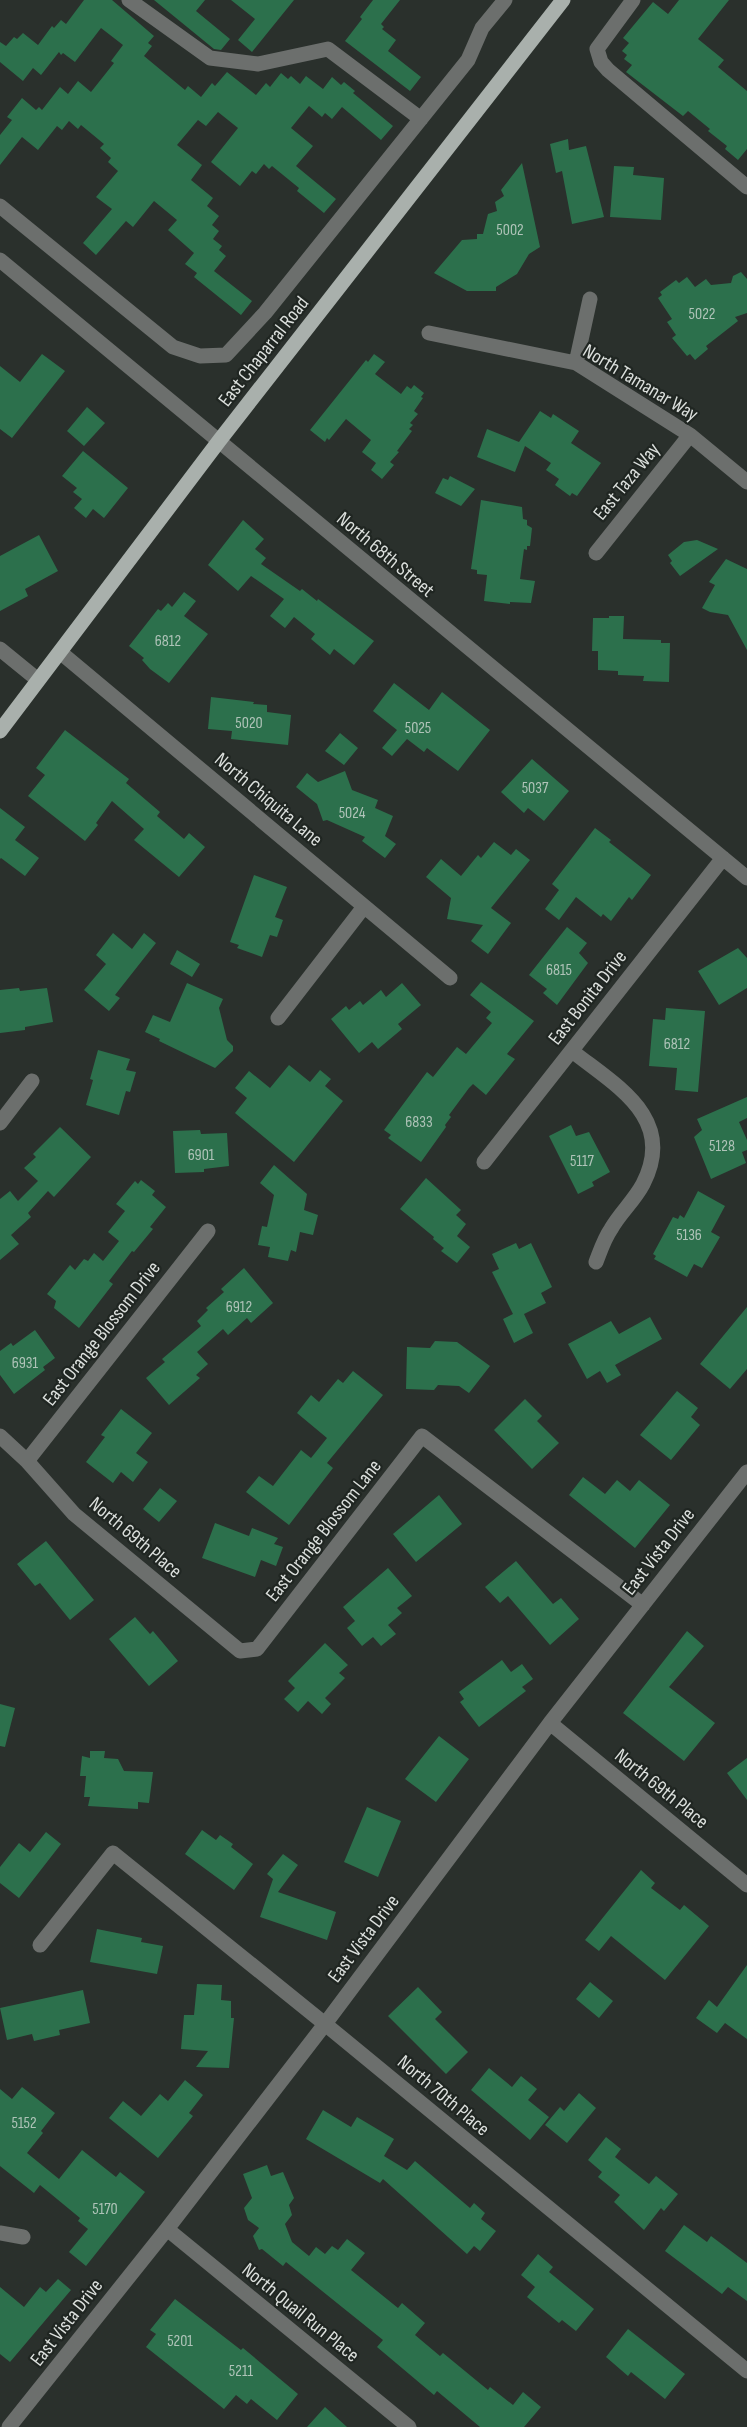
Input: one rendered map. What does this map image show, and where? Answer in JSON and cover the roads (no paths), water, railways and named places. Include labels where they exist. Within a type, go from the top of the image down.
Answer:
[{"type":"main road","name":"East Chaparral Road","points":[[0,730],[219,441],[564,0]]},
{"type":"street","points":[[129,0],[210,58],[258,64],[328,49],[421,119]]},
{"type":"street","points":[[0,206],[173,347],[200,357],[226,355],[265,313],[468,60],[482,28],[505,0]]},
{"type":"street","points":[[633,0],[597,49],[601,62],[747,187]]},
{"type":"street","name":"North 68th Street","points":[[0,260],[747,878]]},
{"type":"street","points":[[576,363],[590,298]]},
{"type":"street","name":"North Tamanar Way","points":[[429,333],[576,363],[690,435],[747,482]]},
{"type":"street","name":"East Taza Way","points":[[596,553],[690,435]]},
{"type":"street","points":[[0,650],[39,680]]},
{"type":"street","name":"North Chiquita Lane","points":[[60,652],[241,802],[363,908],[450,978]]},
{"type":"street","name":"East Bonita Drive","points":[[484,1162],[723,858]]},
{"type":"street","points":[[278,1018],[363,908]]},
{"type":"street","points":[[572,1051],[635,1102],[649,1125],[652,1151],[646,1175],[630,1206],[611,1229],[596,1263]]},
{"type":"street","points":[[0,1123],[32,1081]]},
{"type":"street","name":"East Orange Blossom Drive","points":[[27,1461],[208,1231]]},
{"type":"street","name":"North 69th Place","points":[[0,1436],[27,1461],[74,1514],[240,1651],[257,1649]]},
{"type":"street","name":"East Orange Blossom Lane","points":[[257,1649],[422,1436],[643,1605]]},
{"type":"street","name":"East Vista Drive","points":[[7,2422],[167,2229],[325,2024],[550,1723],[747,1472]]},
{"type":"street","name":"North 69th Place","points":[[550,1723],[747,1885]]},
{"type":"street","name":"North 70th Place","points":[[40,1945],[113,1853],[325,2024],[747,2372]]},
{"type":"street","name":"North Quail Run Place","points":[[167,2229],[409,2427]]},
{"type":"street","points":[[0,2233],[23,2237]]}]
